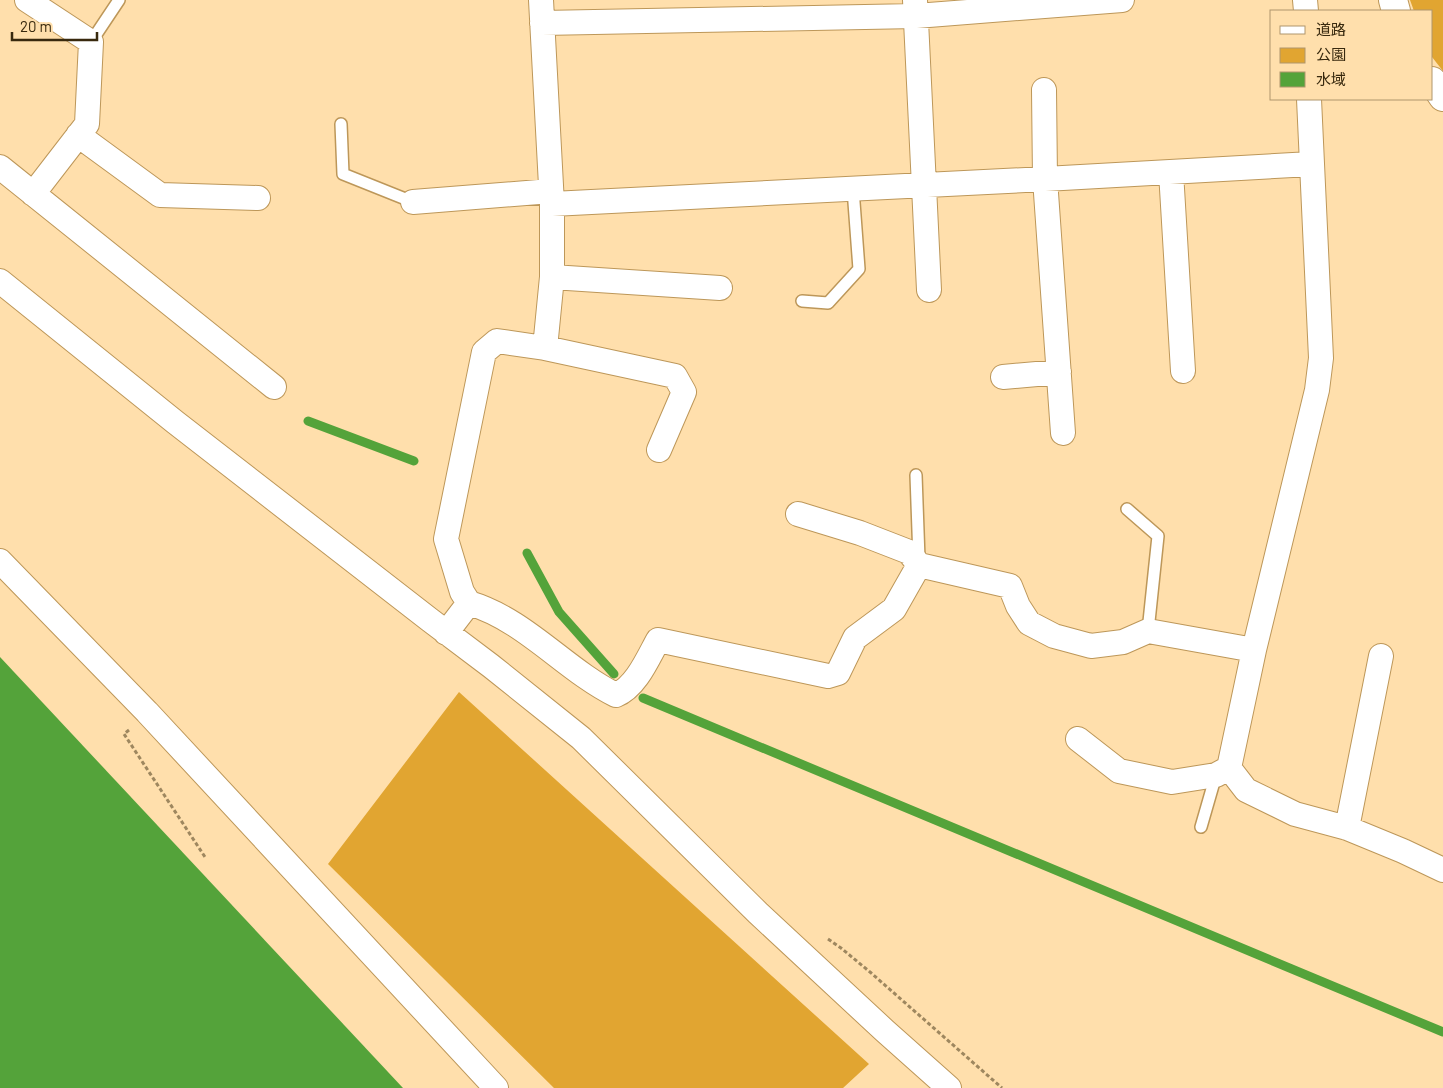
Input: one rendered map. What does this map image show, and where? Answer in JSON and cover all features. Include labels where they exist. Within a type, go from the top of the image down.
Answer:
[{"type":"street","points":[[27,0],[91,42],[87,124],[33,194]]},
{"type":"street","points":[[545,348],[552,277],[552,197],[542,11],[915,8],[1122,0]]},
{"type":"street","points":[[915,8],[929,290]]},
{"type":"street","points":[[1433,82],[1443,97]]},
{"type":"street","points":[[1044,90],[1045,180],[1064,432]]},
{"type":"street","points":[[1223,771],[1318,382],[1321,358],[1309,100]]},
{"type":"street","points":[[78,135],[160,195],[258,198]]},
{"type":"street","points":[[413,202],[853,189],[1311,164]]},
{"type":"street","points":[[0,168],[274,386]]},
{"type":"street","points":[[1171,172],[1183,371]]},
{"type":"street","points":[[552,277],[720,288]]},
{"type":"street","points":[[0,281],[182,428],[491,666],[581,738],[758,913],[949,1088]]},
{"type":"street","points":[[658,450],[684,392],[675,376],[545,348],[497,341],[484,352],[446,539],[462,592],[469,603],[486,608],[521,628],[600,687],[616,695],[623,692],[640,672],[658,640],[828,676],[838,673],[855,638],[894,609],[919,565]]},
{"type":"street","points":[[1003,377],[1059,372]]},
{"type":"street","points":[[798,514],[860,533],[909,552],[919,565],[1010,586],[1018,606],[1029,623],[1054,636],[1092,646],[1123,642],[1148,631],[1254,650]]},
{"type":"street","points":[[0,561],[147,712],[496,1088]]},
{"type":"street","points":[[446,633],[469,603]]},
{"type":"street","points":[[1347,828],[1381,656]]},
{"type":"street","points":[[1078,739],[1118,770],[1172,782],[1223,771]]},
{"type":"street","points":[[1223,771],[1246,790],[1295,814],[1347,828],[1404,851],[1443,870]]},
{"type":"lane","points":[[91,42],[120,0]]},
{"type":"lane","points":[[340,124],[343,174],[413,202]]},
{"type":"lane","points":[[802,300],[828,303],[859,269],[853,189]]},
{"type":"lane","points":[[916,475],[919,565]]},
{"type":"lane","points":[[1127,509],[1158,536],[1148,631]]},
{"type":"lane","points":[[1201,827],[1223,771]]},
{"type":"path","points":[[147,712],[124,734],[205,857]]},
{"type":"path","points":[[826,938],[870,972],[1002,1088]]},
{"type":"green space","points":[[1410,0],[1443,0],[1443,71],[1433,58],[1433,10],[1414,10]]},
{"type":"green space","points":[[459,692],[869,1064],[843,1088],[554,1088],[328,864]]},
{"type":"water","points":[[0,657],[403,1088],[0,1088]]},
{"type":"waterway","points":[[308,421],[414,461]]},
{"type":"waterway","points":[[527,553],[559,612],[614,674]]},
{"type":"waterway","points":[[643,698],[1443,1032]]}]
